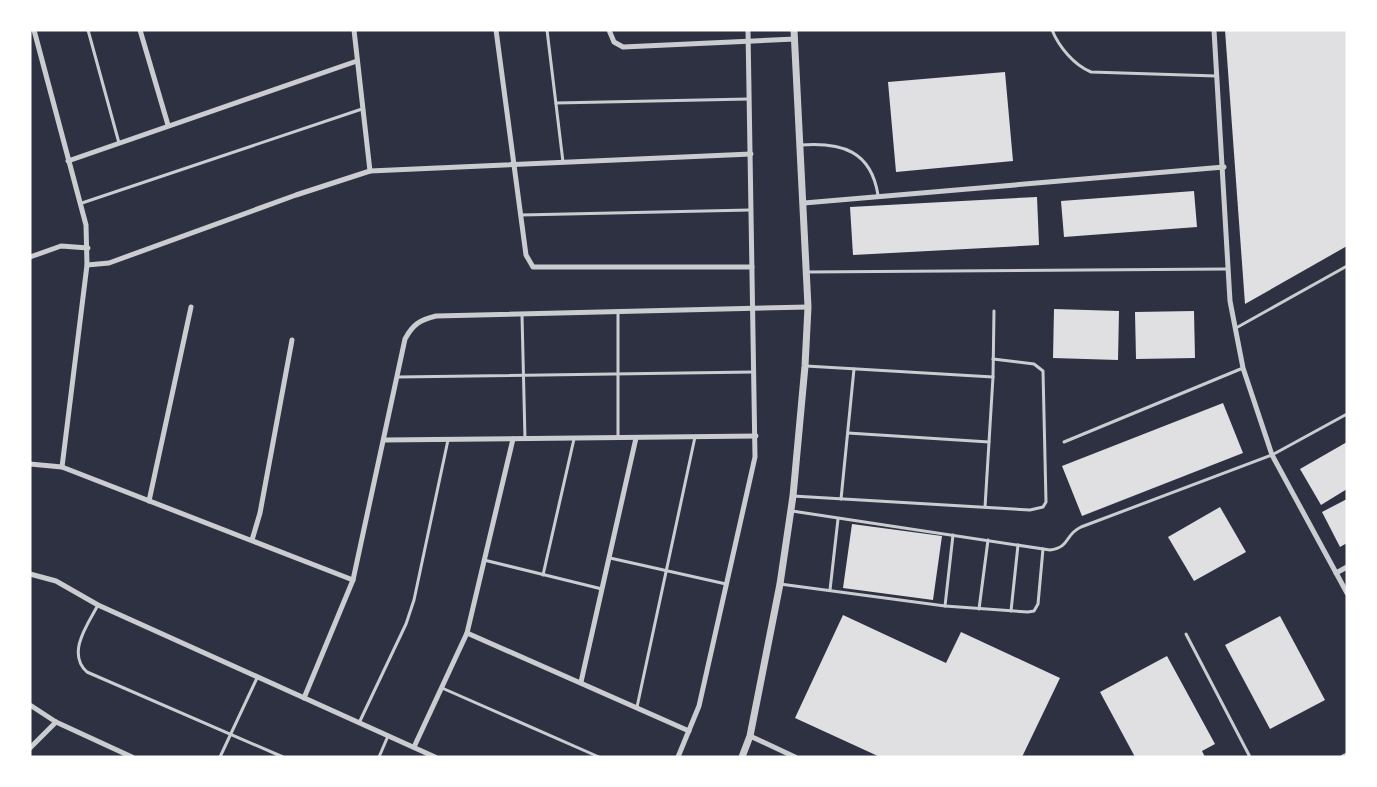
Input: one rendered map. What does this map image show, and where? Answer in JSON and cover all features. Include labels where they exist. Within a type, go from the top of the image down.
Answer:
[{"type":"street","points":[[34,30],[68,161],[82,203],[88,248],[62,467]]},
{"type":"street","points":[[140,30],[168,125]]},
{"type":"street","points":[[354,30],[370,171]]},
{"type":"street","points":[[496,30],[526,255],[533,267],[538,269],[752,267]]},
{"type":"street","points":[[609,30],[614,42],[622,46],[795,39]]},
{"type":"street","points":[[678,757],[699,706],[754,457],[756,436],[748,30]]},
{"type":"street","points":[[742,757],[750,736],[780,584],[793,496],[805,366],[807,272],[794,30]]},
{"type":"street","points":[[1214,30],[1230,288],[1234,329],[1243,368],[1272,455],[1347,593]]},
{"type":"street","points":[[68,161],[357,61]]},
{"type":"street","points":[[87,265],[109,262],[370,171],[751,154]]},
{"type":"street","points":[[804,203],[1224,167]]},
{"type":"street","points":[[30,256],[61,246],[88,248]]},
{"type":"street","points":[[149,501],[191,307]]},
{"type":"street","points":[[304,698],[353,580],[405,339],[412,326],[421,320],[436,316],[808,307]]},
{"type":"street","points":[[252,540],[260,513],[292,340]]},
{"type":"street","points":[[385,440],[756,436]]},
{"type":"street","points":[[581,682],[636,438]]},
{"type":"street","points":[[414,747],[467,633],[513,439]]},
{"type":"street","points":[[30,464],[62,467],[353,580]]},
{"type":"street","points":[[1336,573],[1347,567]]},
{"type":"street","points":[[30,574],[56,581],[98,605],[435,757]]},
{"type":"street","points":[[467,633],[690,731]]},
{"type":"street","points":[[30,705],[56,722],[132,757]]},
{"type":"street","points":[[30,748],[56,722]]},
{"type":"street","points":[[750,736],[795,757]]},
{"type":"lane","points":[[88,30],[119,143]]},
{"type":"lane","points":[[547,30],[563,162]]},
{"type":"lane","points":[[1052,30],[1081,68],[1091,72],[1218,76]]},
{"type":"lane","points":[[556,103],[749,99]]},
{"type":"lane","points":[[82,203],[362,109]]},
{"type":"lane","points":[[801,145],[837,145],[861,158],[870,166],[875,177],[878,197]]},
{"type":"lane","points":[[521,215],[752,210]]},
{"type":"lane","points":[[1234,329],[1347,266]]},
{"type":"lane","points":[[807,272],[1229,269]]},
{"type":"lane","points":[[984,507],[993,377],[994,311]]},
{"type":"lane","points":[[618,312],[618,438]]},
{"type":"lane","points":[[522,315],[525,439]]},
{"type":"lane","points":[[793,496],[1030,510],[1043,507],[1046,502],[1043,371],[1034,363],[993,359]]},
{"type":"lane","points":[[805,366],[993,377]]},
{"type":"lane","points":[[1064,442],[1243,368]]},
{"type":"lane","points":[[842,499],[854,369]]},
{"type":"lane","points":[[398,377],[755,372]]},
{"type":"lane","points":[[791,511],[1043,549],[1059,549],[1065,546],[1072,532],[1081,527],[1272,455],[1347,414]]},
{"type":"lane","points":[[848,433],[989,442]]},
{"type":"lane","points":[[637,707],[695,437]]},
{"type":"lane","points":[[543,575],[574,438]]},
{"type":"lane","points":[[359,723],[406,624],[414,600],[448,440]]},
{"type":"lane","points":[[830,590],[838,519]]},
{"type":"lane","points":[[945,606],[953,535]]},
{"type":"lane","points":[[979,609],[988,539]]},
{"type":"lane","points":[[1011,612],[1018,544]]},
{"type":"lane","points":[[780,584],[945,606],[1011,612],[1034,610],[1038,604],[1043,549]]},
{"type":"lane","points":[[608,558],[726,584]]},
{"type":"lane","points":[[484,560],[602,589]]},
{"type":"lane","points":[[98,605],[79,644],[78,660],[87,672],[283,757]]},
{"type":"lane","points":[[1186,634],[1250,757]]},
{"type":"lane","points":[[220,757],[257,678]]},
{"type":"lane","points":[[442,688],[599,757]]},
{"type":"lane","points":[[379,757],[388,736]]},
{"type":"building","points":[[1225,30],[1347,30],[1347,246],[1245,304]]},
{"type":"building","points":[[1005,72],[1013,161],[896,172],[888,82]]},
{"type":"building","points":[[1194,191],[1197,227],[1064,237],[1061,201]]},
{"type":"building","points":[[1037,197],[1039,245],[853,255],[850,207]]},
{"type":"building","points":[[1054,309],[1119,311],[1118,360],[1053,358]]},
{"type":"building","points":[[1194,311],[1195,358],[1136,359],[1135,312]]},
{"type":"building","points":[[1223,403],[1243,453],[1082,516],[1062,466]]},
{"type":"building","points":[[1347,442],[1347,489],[1321,505],[1300,469]]},
{"type":"building","points":[[1347,499],[1347,543],[1340,547],[1322,512]]},
{"type":"building","points":[[1220,507],[1246,552],[1194,581],[1168,537]]},
{"type":"building","points":[[852,524],[942,536],[933,600],[843,588]]},
{"type":"building","points":[[843,615],[946,663],[961,632],[1060,678],[1022,757],[880,757],[795,718]]},
{"type":"building","points":[[1280,616],[1325,700],[1270,729],[1225,645]]},
{"type":"building","points":[[1167,656],[1215,744],[1202,751],[1205,757],[1135,757],[1100,692]]}]
